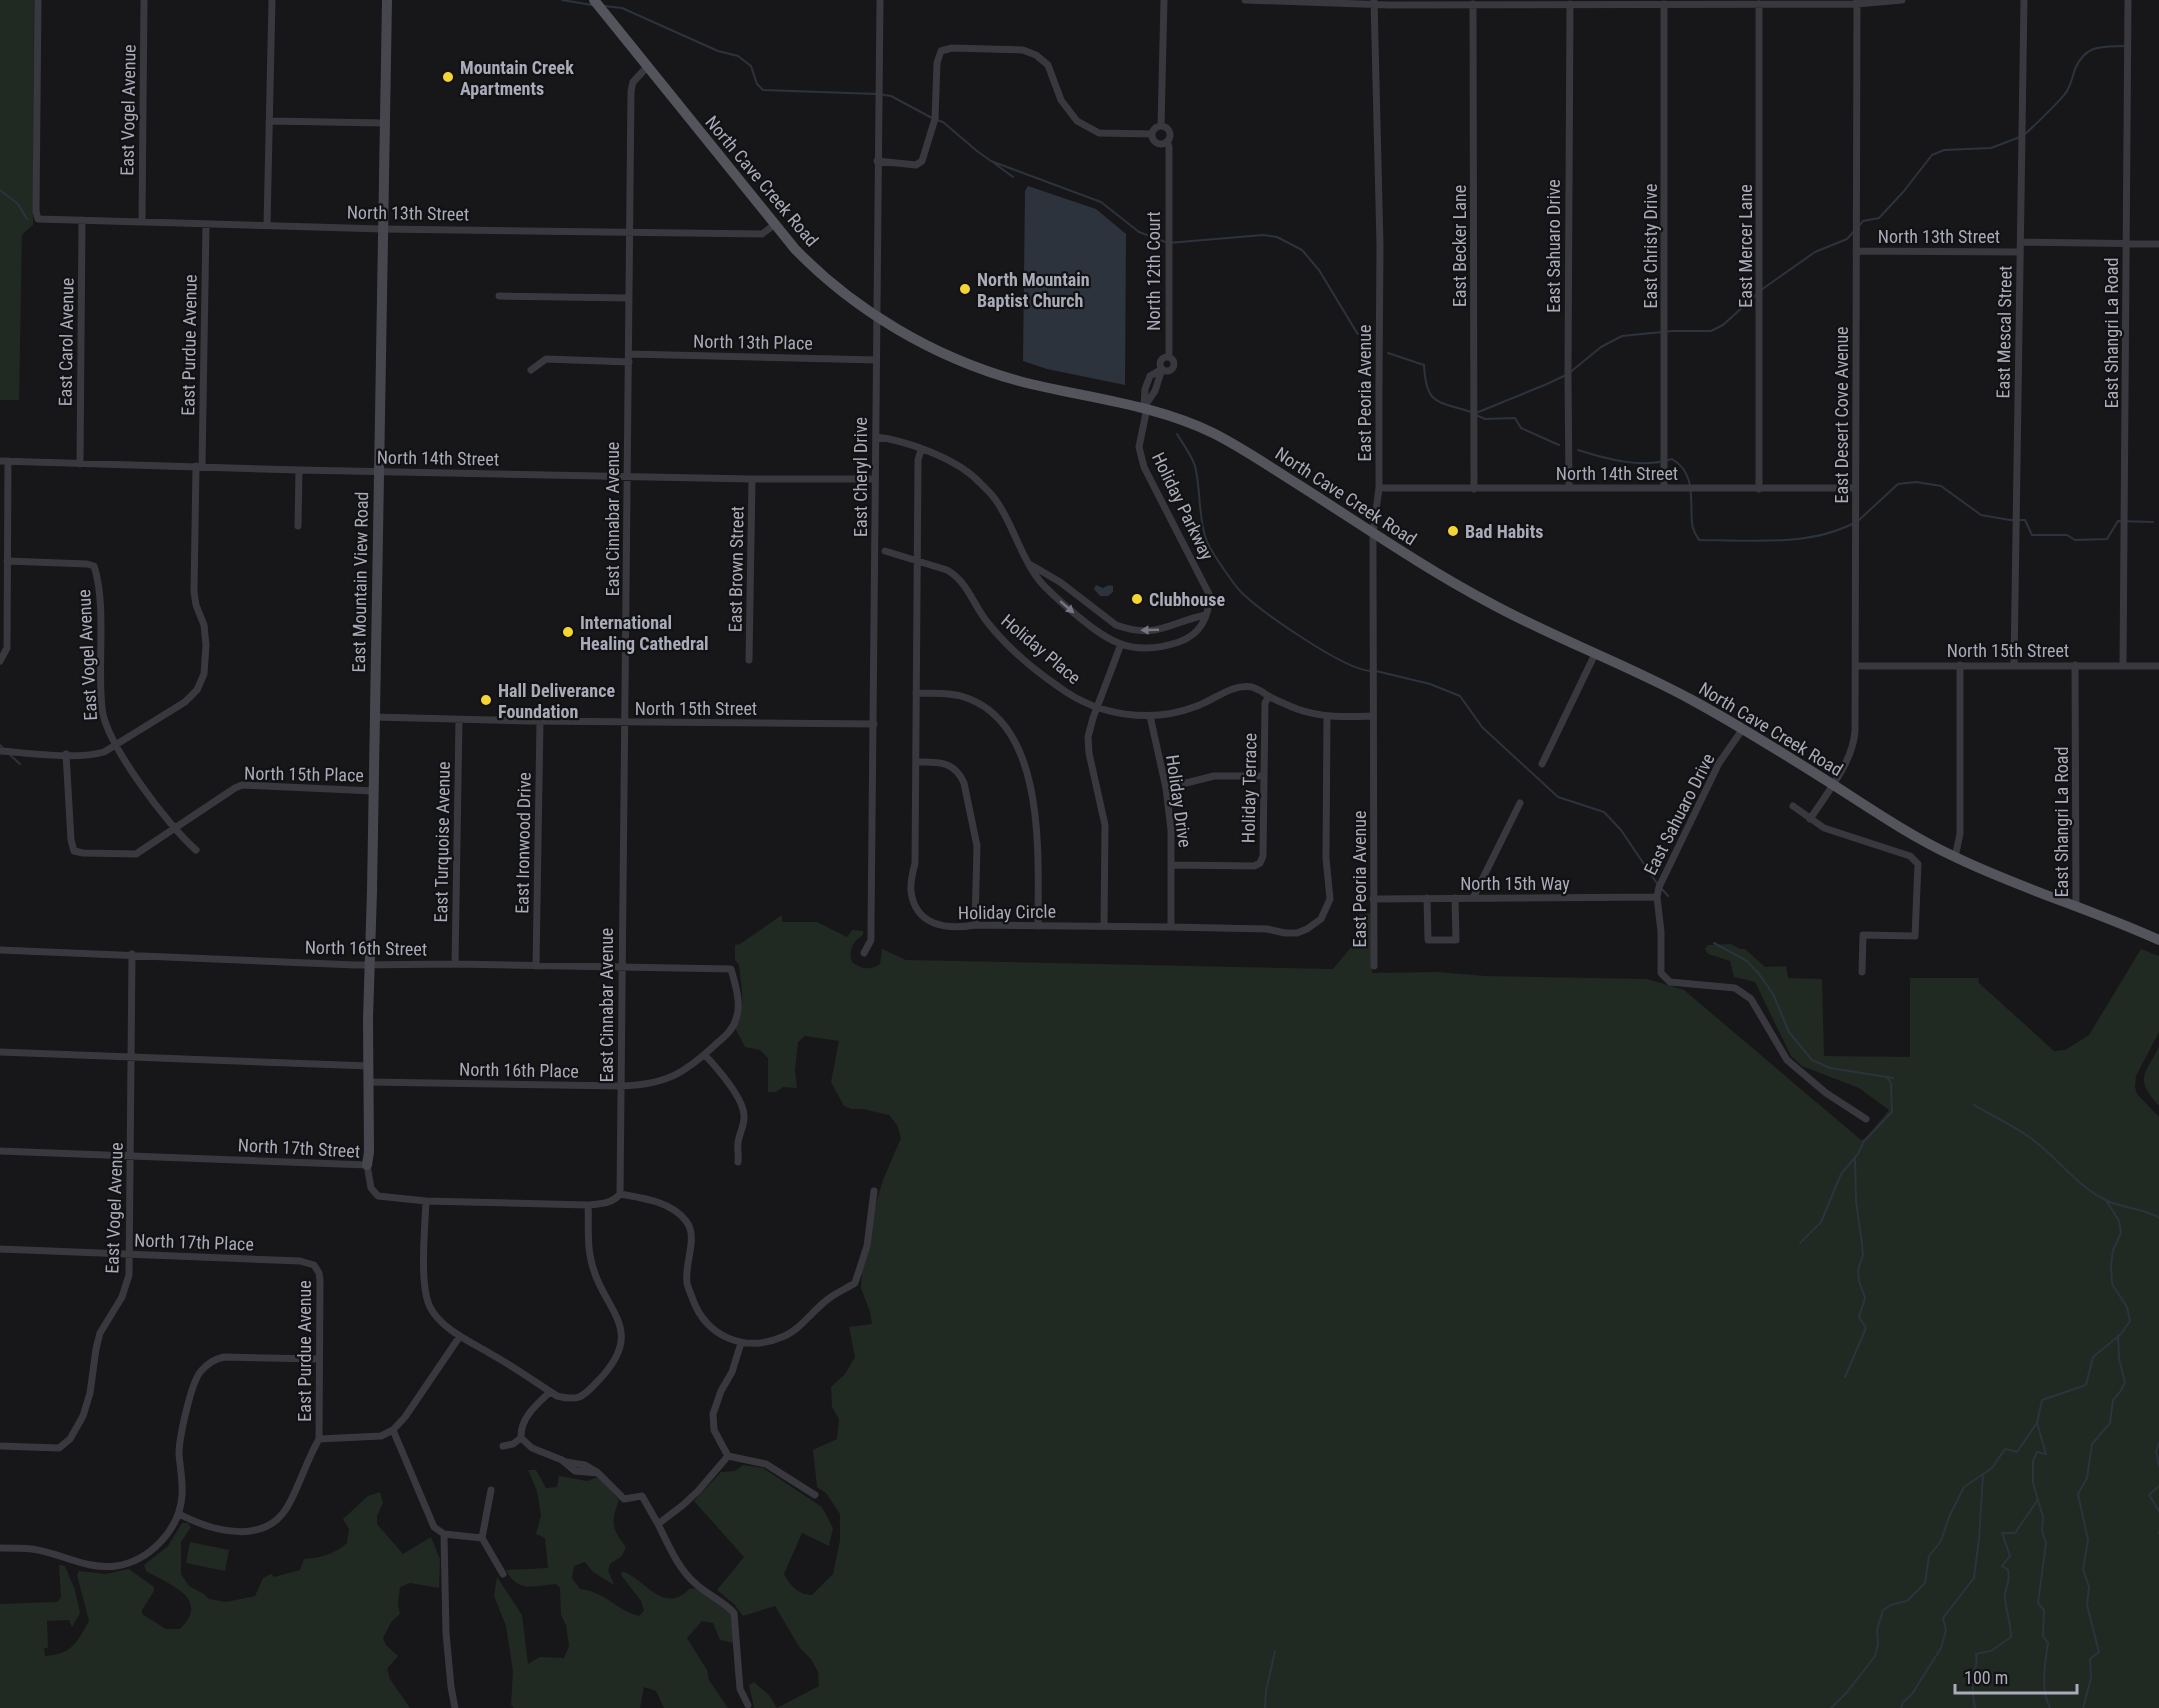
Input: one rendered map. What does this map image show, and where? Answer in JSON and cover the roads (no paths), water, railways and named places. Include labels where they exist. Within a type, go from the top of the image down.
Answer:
[{"type":"main road","name":"North Cave Creek Road","points":[[594,0],[774,225],[807,262],[877,316],[930,347],[995,373],[1179,418],[1242,449],[1373,533],[1490,604],[1673,690],[1832,784],[1898,827],[1955,857],[2159,940]]},
{"type":"street","name":"North 13th Street","points":[[38,0],[36,211],[38,219],[382,229],[762,234],[774,225]]},
{"type":"street","name":"East Vogel Avenue","points":[[142,221],[144,0]]},
{"type":"street","points":[[267,225],[272,0]]},
{"type":"street","name":"East Mountain View Road","points":[[367,1165],[387,0]]},
{"type":"street","name":"East Cheryl Drive","points":[[864,953],[871,940],[880,0]]},
{"type":"street","points":[[1161,126],[1164,0]]},
{"type":"street","points":[[1245,0],[1473,4],[1626,2],[1759,4],[1902,0]]},
{"type":"street","name":"East Mescal Street","points":[[2014,665],[2024,0]]},
{"type":"street","name":"East Shangri La Road","points":[[2123,665],[2128,0]]},
{"type":"street","name":"East Peoria Avenue","points":[[1374,2],[1380,245],[1379,488],[1373,533],[1374,966]]},
{"type":"street","name":"East Desert Cove Avenue","points":[[1810,819],[1854,743],[1857,2]]},
{"type":"street","name":"East Becker Lane","points":[[1473,4],[1474,489]]},
{"type":"street","name":"East Sahuaro Drive","points":[[1569,488],[1570,4]]},
{"type":"street","name":"East Christy Drive","points":[[1664,4],[1664,487]]},
{"type":"street","name":"East Mercer Lane","points":[[1759,4],[1759,489]]},
{"type":"street","points":[[877,161],[916,165],[922,161],[935,119],[937,63],[941,51],[952,48],[1023,50],[1036,55],[1048,64],[1061,100],[1077,121],[1100,133],[1152,134]]},
{"type":"street","name":"East Cinnabar Avenue","points":[[620,1194],[632,85],[647,67]]},
{"type":"street","points":[[269,121],[384,123]]},
{"type":"street","points":[[1161,126],[1167,128],[1170,133],[1167,141],[1162,144],[1156,142],[1152,134],[1154,129],[1161,126]]},
{"type":"street","name":"North 12th Court","points":[[1167,141],[1169,357]]},
{"type":"street","name":"East Carol Avenue","points":[[80,464],[82,220]]},
{"type":"street","name":"East Purdue Avenue","points":[[116,745],[185,702],[197,690],[204,674],[206,645],[204,625],[196,605],[194,592],[206,224]]},
{"type":"street","name":"North 13th Street","points":[[2020,242],[2159,244]]},
{"type":"street","name":"North 13th Street","points":[[1857,251],[2020,252]]},
{"type":"street","points":[[499,296],[629,298]]},
{"type":"street","name":"North 13th Place","points":[[629,354],[876,360]]},
{"type":"street","name":"Holiday Parkway","points":[[1169,357],[1173,361],[1173,366],[1150,376],[1145,389],[1145,408],[1138,447],[1144,467],[1210,596],[1206,615]]},
{"type":"street","points":[[531,370],[546,359],[628,362]]},
{"type":"street","points":[[876,437],[890,438],[944,458],[974,477],[995,499],[1028,564],[1036,577],[1048,590],[1108,640],[1147,648],[1168,646],[1193,635],[1203,625],[1206,615],[1161,630],[1137,630],[1124,627],[1104,617],[1048,574],[1028,564]]},
{"type":"street","name":"Holiday Circle","points":[[921,450],[918,460],[915,863],[911,893],[914,904],[928,921],[944,927],[959,928],[975,925],[1171,927],[1267,929],[1285,933],[1296,933],[1307,929],[1321,919],[1330,899],[1326,858],[1327,717]]},
{"type":"street","points":[[0,661],[7,648],[4,461]]},
{"type":"street","name":"North 14th Street","points":[[4,461],[378,472],[875,479]]},
{"type":"street","points":[[298,526],[299,470]]},
{"type":"street","name":"East Brown Street","points":[[749,660],[752,479]]},
{"type":"street","name":"North 14th Street","points":[[1379,488],[1856,488]]},
{"type":"street","name":"Holiday Place","points":[[885,550],[955,574],[964,584],[982,616],[1010,646],[1058,687],[1097,707],[1126,714],[1150,716],[1179,712],[1198,706],[1231,690],[1251,687],[1299,709],[1327,717],[1373,716]]},
{"type":"street","name":"East Vogel Avenue","points":[[7,561],[94,566],[97,576],[100,617],[102,706],[105,725],[116,745],[175,829]]},
{"type":"street","points":[[1104,926],[1105,825],[1089,753],[1088,737],[1120,644]]},
{"type":"street","points":[[1542,764],[1595,654]]},
{"type":"street","points":[[1955,857],[1960,834],[1960,665]]},
{"type":"street","name":"East Shangri La Road","points":[[2075,665],[2076,906]]},
{"type":"street","name":"North 15th Street","points":[[1856,666],[2159,666]]},
{"type":"street","points":[[916,693],[949,694],[969,698],[993,714],[1015,742],[1023,764],[1038,825],[1038,926]]},
{"type":"street","name":"Holiday Terrace","points":[[1172,865],[1254,866],[1260,862],[1263,856],[1265,703],[1269,696]]},
{"type":"street","name":"Holiday Drive","points":[[1150,716],[1166,788],[1172,830],[1171,927]]},
{"type":"street","name":"North 15th Street","points":[[374,717],[459,720],[874,724]]},
{"type":"street","name":"East Turquoise Avenue","points":[[455,964],[459,720]]},
{"type":"street","name":"East Ironwood Drive","points":[[536,966],[540,721]]},
{"type":"street","name":"East Sahuaro Drive","points":[[1742,730],[1719,763],[1659,886],[1657,897],[1661,932],[1661,973],[1670,982],[1735,988],[1751,999],[1787,1060],[1826,1093],[1866,1119]]},
{"type":"street","points":[[0,752],[96,754],[116,745]]},
{"type":"street","name":"North 15th Place","points":[[66,754],[71,840],[74,851],[83,853],[136,854],[242,785],[373,791]]},
{"type":"street","points":[[916,762],[938,762],[952,767],[960,773],[964,783],[977,846],[975,925]]},
{"type":"street","points":[[1166,788],[1214,776],[1264,776]]},
{"type":"street","points":[[1473,898],[1520,803]]},
{"type":"street","points":[[1793,806],[1824,828],[1915,859],[1919,870],[1915,936],[1863,935],[1862,972]]},
{"type":"street","points":[[175,829],[196,850]]},
{"type":"street","name":"North 15th Way","points":[[1373,899],[1657,897]]},
{"type":"street","points":[[1427,898],[1428,940],[1456,940],[1455,898]]},
{"type":"street","name":"North 16th Street","points":[[0,950],[370,964],[731,969]]},
{"type":"street","name":"East Vogel Avenue","points":[[0,1446],[62,1447],[70,1439],[84,1412],[93,1381],[100,1333],[127,1286],[130,1254],[132,954]]},
{"type":"street","name":"North 16th Place","points":[[369,1082],[633,1086],[671,1078],[691,1067],[731,1030],[737,1018],[738,993],[731,969]]},
{"type":"street","points":[[0,1052],[369,1066]]},
{"type":"street","points":[[705,1055],[741,1102],[744,1111],[738,1144],[738,1162]]},
{"type":"street","name":"North 17th Street","points":[[0,1151],[367,1165],[370,1188],[378,1196],[426,1201],[588,1205],[610,1202],[620,1194]]},
{"type":"street","points":[[620,1194],[665,1206],[688,1222],[692,1238],[687,1260],[687,1284],[696,1308],[716,1333],[741,1343],[766,1342],[781,1338],[831,1297],[855,1283],[867,1246],[874,1191]]},
{"type":"street","points":[[426,1201],[424,1256],[426,1297],[433,1312],[460,1336],[557,1396],[571,1399],[582,1397],[614,1363],[620,1351],[622,1338],[619,1319],[595,1275],[590,1255],[588,1205]]},
{"type":"street","name":"North 17th Place","points":[[0,1249],[300,1261],[314,1265]]},
{"type":"street","name":"East Purdue Avenue","points":[[314,1265],[320,1280],[319,1439]]},
{"type":"street","points":[[179,1514],[198,1524],[217,1530],[242,1532],[260,1529],[275,1520],[286,1509],[319,1439],[381,1436],[393,1430],[399,1425],[460,1336]]},
{"type":"street","points":[[741,1343],[732,1372],[721,1391],[713,1414],[714,1430],[728,1456],[766,1464],[814,1495]]},
{"type":"street","points":[[0,1548],[32,1549],[93,1566],[130,1564],[151,1551],[163,1539],[179,1514],[182,1495],[180,1438],[196,1377],[202,1369],[216,1359],[224,1357],[319,1359]]},
{"type":"street","points":[[550,1392],[529,1413],[521,1432],[521,1438],[532,1448],[566,1462],[585,1465],[598,1473],[624,1499],[642,1496],[674,1556],[690,1578],[726,1604],[734,1613],[740,1689],[748,1705]]},
{"type":"street","points":[[393,1430],[434,1527],[444,1534],[482,1538]]},
{"type":"street","points":[[503,1446],[513,1444],[521,1438]]},
{"type":"street","points":[[657,1524],[693,1496],[728,1456]]},
{"type":"street","points":[[491,1490],[482,1538],[503,1574]]},
{"type":"street","points":[[444,1534],[446,1633],[455,1708]]},
{"type":"waterway","points":[[562,0],[592,5]]},
{"type":"waterway","points":[[604,6],[622,8],[718,51],[738,56],[751,66],[757,84],[763,90],[891,96],[932,118]]},
{"type":"waterway","points":[[2025,134],[2067,91],[2075,69],[2084,55],[2095,48],[2125,46]]},
{"type":"waterway","points":[[937,120],[943,122],[991,161],[1101,202],[1139,232],[1168,243],[1263,235],[1277,237],[1302,250],[1319,270],[1357,333],[1370,342]]},
{"type":"waterway","points":[[1858,227],[1863,221],[1879,218],[1932,155],[1944,150],[1991,148],[2020,137]]},
{"type":"waterway","points":[[994,163],[1013,177]]},
{"type":"waterway","points":[[0,190],[18,204],[27,219]]},
{"type":"waterway","points":[[1761,290],[1815,252],[1847,239],[1854,231]]},
{"type":"waterway","points":[[1476,413],[1568,374],[1601,347],[1622,336],[1672,331],[1711,331],[1723,325],[1757,294]]},
{"type":"waterway","points":[[1388,353],[1424,365],[1425,379],[1431,395],[1443,403],[1471,412]]},
{"type":"waterway","points":[[1476,415],[1485,419],[1515,418],[1521,428],[1559,445]]},
{"type":"waterway","points":[[1177,434],[1195,466],[1206,539],[1238,589],[1267,613],[1323,651],[1358,668],[1370,671]]},
{"type":"waterway","points":[[1578,450],[1636,463],[1672,459],[1680,465],[1688,479],[1692,525],[1699,540],[1798,539],[1836,531],[1854,523]]},
{"type":"waterway","points":[[1859,520],[1898,484],[1916,482],[1941,486],[1981,515],[2025,520],[2032,535],[2067,535],[2075,540],[2107,539],[2118,521],[2153,522]]},
{"type":"waterway","points":[[1376,671],[1430,684],[1460,696],[1482,727],[1558,797],[1604,812],[1621,830],[1658,885]]},
{"type":"waterway","points":[[0,745],[5,750]]},
{"type":"waterway","points":[[9,754],[20,764]]},
{"type":"waterway","points":[[1662,889],[1668,896]]},
{"type":"waterway","points":[[1714,943],[1747,961],[1759,974],[1773,994],[1789,1032],[1812,1060],[1830,1068],[1893,1078]]},
{"type":"waterway","points":[[1800,1243],[1821,1222],[1841,1174],[1858,1154],[1864,1141],[1892,1112],[1891,1083],[1887,1077]]},
{"type":"waterway","points":[[1974,1105],[2030,1138],[2098,1196],[2159,1218]]},
{"type":"waterway","points":[[1845,1377],[1866,1328],[1859,1317],[1865,1298],[1858,1270],[1863,1255],[1856,1201],[1855,1157]]},
{"type":"waterway","points":[[1831,1708],[1848,1691],[1875,1656],[1878,1644],[1877,1630],[1883,1610],[1891,1605],[1907,1601],[1925,1583],[1929,1556],[1941,1541],[1949,1517],[1964,1487],[1992,1468],[2005,1449],[2017,1452],[2037,1423],[2042,1400],[2086,1385],[2093,1357],[2121,1334],[2130,1321],[2127,1307],[2112,1284],[2113,1250],[2121,1233],[2119,1221],[2106,1200]]},
{"type":"waterway","points":[[2083,1708],[2091,1678],[2090,1659],[2099,1652],[2087,1605],[2089,1587],[2083,1569],[2088,1540],[2078,1494],[2087,1478],[2092,1444],[2110,1423],[2113,1400],[2125,1382],[2119,1359],[2118,1335]]},
{"type":"waterway","points":[[2037,1423],[2046,1454],[2037,1452],[2033,1461],[2033,1483],[2043,1517],[2042,1531],[2046,1543],[2038,1603],[2044,1610],[2043,1636],[2048,1643],[2044,1685],[2050,1708]]},
{"type":"waterway","points":[[2159,1443],[2156,1452],[2159,1466]]},
{"type":"waterway","points":[[1901,1708],[1941,1648],[1946,1630],[1943,1618],[1974,1578],[1983,1474]]},
{"type":"waterway","points":[[2159,1486],[2149,1495],[2159,1511]]},
{"type":"waterway","points":[[1975,1708],[1972,1686],[1977,1661],[1976,1654],[1991,1651],[2011,1637],[2005,1598],[2009,1575],[2008,1570],[2002,1566],[2010,1556],[2002,1533],[2015,1533],[2037,1501]]},
{"type":"waterway","points":[[1265,1708],[1266,1691],[1275,1651]]},
{"type":"place","name":"Mountain Creek Apartments","points":[[448,77]]},
{"type":"place","name":"North Mountain Baptist Church","points":[[965,289]]},
{"type":"place","name":"Bad Habits","points":[[1453,531]]},
{"type":"place","name":"Clubhouse","points":[[1137,599]]},
{"type":"place","name":"International Healing Cathedral","points":[[568,632]]},
{"type":"place","name":"Hall Deliverance Foundation","points":[[486,700]]}]
